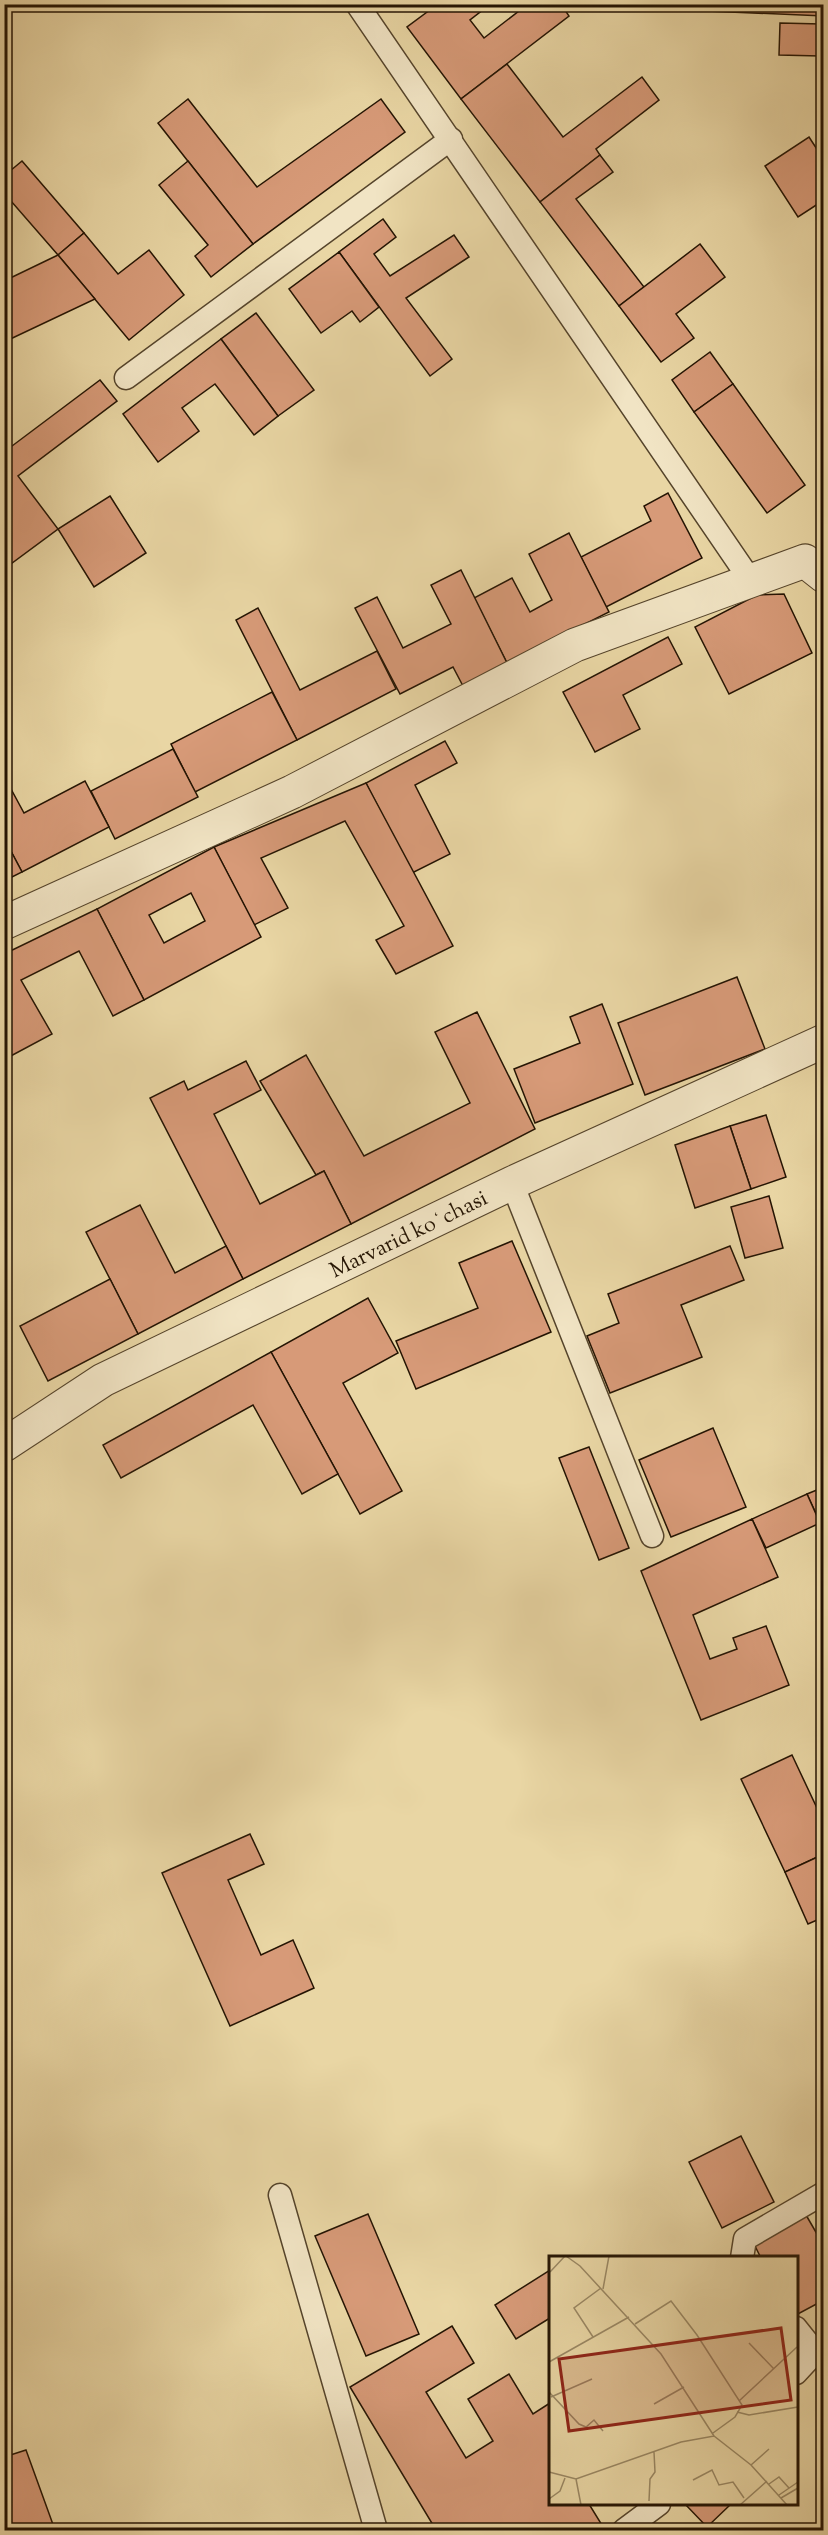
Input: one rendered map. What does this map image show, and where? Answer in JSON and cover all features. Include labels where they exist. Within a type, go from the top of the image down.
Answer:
[{"type":"street","points":[[4,923],[292,792],[575,645],[805,561],[824,576]]},
{"type":"street","name":"Marvarid koʻchasi","points":[[4,1445],[103,1380],[512,1183],[824,1041]]},
{"type":"lane","points":[[357,4],[751,581]]},
{"type":"lane","points":[[126,378],[451,139]]},
{"type":"lane","points":[[512,1183],[652,1536]]},
{"type":"lane","points":[[742,2256],[745,2239],[824,2193]]},
{"type":"lane","points":[[280,2195],[376,2530]]},
{"type":"lane","points":[[798,2330],[808,2343],[808,2360],[798,2371]]},
{"type":"lane","points":[[624,2530],[658,2505]]},
{"type":"building","points":[[438,4],[481,4],[484,9],[470,20],[484,38],[528,4],[561,4],[569,16],[461,99],[407,27]]},
{"type":"building","points":[[685,4],[824,4],[824,16],[684,10]]},
{"type":"building","points":[[780,23],[821,24],[820,56],[779,55]]},
{"type":"building","points":[[507,64],[563,137],[642,77],[659,100],[596,149],[600,155],[540,202],[461,99]]},
{"type":"building","points":[[188,99],[257,187],[381,99],[405,132],[253,244],[158,123]]},
{"type":"building","points":[[809,137],[824,160],[824,200],[798,217],[765,166]]},
{"type":"building","points":[[600,155],[613,172],[576,199],[644,287],[619,306],[540,202]]},
{"type":"building","points":[[22,161],[84,233],[58,255],[4,193],[4,176]]},
{"type":"building","points":[[188,161],[253,244],[211,277],[195,256],[208,245],[159,185]]},
{"type":"building","points":[[383,219],[396,237],[374,254],[390,276],[454,235],[469,257],[406,298],[452,359],[430,376],[339,252]]},
{"type":"building","points":[[84,233],[118,274],[149,250],[184,295],[129,340],[58,255]]},
{"type":"building","points":[[700,244],[725,277],[676,314],[694,338],[661,362],[619,306]]},
{"type":"building","points":[[339,252],[379,307],[360,322],[352,311],[321,333],[289,289]]},
{"type":"building","points":[[58,255],[95,299],[4,342],[4,281]]},
{"type":"building","points":[[256,313],[314,390],[278,416],[221,339]]},
{"type":"building","points":[[221,339],[278,416],[254,435],[215,384],[182,408],[199,431],[158,462],[123,414]]},
{"type":"building","points":[[710,352],[733,384],[694,412],[672,380]]},
{"type":"building","points":[[100,380],[117,401],[18,476],[58,529],[4,569],[4,452]]},
{"type":"building","points":[[733,384],[805,485],[767,513],[694,412]]},
{"type":"building","points":[[668,493],[702,558],[606,607],[581,557],[651,521],[644,506]]},
{"type":"building","points":[[110,496],[146,553],[94,587],[58,529]]},
{"type":"building","points":[[569,533],[609,612],[507,663],[474,598],[512,578],[530,612],[552,600],[529,554]]},
{"type":"building","points":[[461,570],[507,663],[463,686],[453,667],[400,694],[355,608],[377,597],[403,648],[451,624],[431,585]]},
{"type":"building","points":[[784,594],[812,653],[729,694],[695,627],[757,595]]},
{"type":"building","points":[[258,608],[300,690],[377,651],[396,689],[297,740],[236,620]]},
{"type":"building","points":[[668,637],[682,664],[623,695],[640,729],[595,752],[563,692]]},
{"type":"building","points":[[272,692],[297,740],[195,792],[171,744]]},
{"type":"building","points":[[445,741],[457,763],[415,785],[450,854],[412,873],[366,783]]},
{"type":"building","points":[[173,749],[198,797],[115,839],[91,791]]},
{"type":"building","points":[[4,776],[24,813],[85,781],[109,827],[22,872],[4,838]]},
{"type":"building","points":[[366,783],[453,946],[396,974],[376,940],[404,926],[345,821],[261,858],[288,908],[254,925],[214,847]]},
{"type":"building","points":[[4,838],[22,872],[4,881]]},
{"type":"building","points":[[214,847],[261,937],[144,1000],[97,909]],"holes":[[[191,893],[205,921],[164,943],[149,915]]]},
{"type":"building","points":[[97,909],[144,1000],[113,1016],[79,951],[21,980],[52,1034],[7,1058],[4,1055],[4,954]]},
{"type":"building","points":[[737,977],[765,1049],[645,1095],[618,1023]]},
{"type":"building","points":[[602,1004],[633,1084],[535,1123],[514,1069],[580,1043],[570,1017]]},
{"type":"building","points":[[477,1012],[535,1129],[351,1224],[324,1171],[316,1175],[260,1081],[306,1055],[364,1156],[470,1103],[435,1032]]},
{"type":"building","points":[[246,1061],[261,1090],[214,1114],[260,1204],[324,1171],[351,1224],[243,1279],[150,1098],[184,1081],[188,1090]]},
{"type":"building","points":[[766,1115],[786,1177],[751,1189],[730,1126]]},
{"type":"building","points":[[730,1126],[751,1189],[695,1208],[675,1145]]},
{"type":"building","points":[[769,1196],[783,1248],[745,1258],[731,1207]]},
{"type":"building","points":[[140,1205],[175,1273],[226,1246],[243,1279],[138,1334],[86,1232]]},
{"type":"building","points":[[512,1241],[551,1332],[416,1389],[396,1341],[478,1308],[459,1263]]},
{"type":"building","points":[[730,1246],[744,1280],[681,1305],[702,1357],[610,1393],[587,1336],[619,1323],[608,1294]]},
{"type":"building","points":[[110,1279],[138,1334],[48,1381],[20,1326]]},
{"type":"building","points":[[368,1298],[398,1353],[343,1383],[402,1491],[360,1514],[271,1352]]},
{"type":"building","points":[[271,1352],[338,1474],[302,1494],[253,1405],[121,1478],[103,1445]]},
{"type":"building","points":[[713,1428],[746,1507],[671,1537],[639,1460]]},
{"type":"building","points":[[589,1447],[629,1548],[599,1560],[559,1458]]},
{"type":"building","points":[[824,1487],[824,1531],[807,1494]]},
{"type":"building","points":[[807,1494],[820,1523],[766,1548],[752,1519]]},
{"type":"building","points":[[752,1519],[778,1577],[693,1615],[710,1659],[737,1649],[733,1638],[766,1626],[789,1685],[701,1720],[641,1571]]},
{"type":"building","points":[[792,1755],[824,1823],[824,1854],[785,1872],[741,1779]]},
{"type":"building","points":[[250,1834],[264,1864],[228,1880],[261,1955],[293,1940],[314,1988],[230,2026],[162,1873]]},
{"type":"building","points":[[824,1854],[824,1917],[808,1924],[785,1872]]},
{"type":"building","points":[[741,2136],[774,2202],[722,2228],[689,2162]]},
{"type":"building","points":[[368,2214],[419,2334],[366,2356],[315,2236]]},
{"type":"building","points":[[806,2215],[824,2246],[824,2300],[798,2314],[798,2256],[760,2256],[754,2244]]},
{"type":"building","points":[[549,2271],[549,2319],[516,2339],[495,2305]]},
{"type":"building","points":[[452,2326],[474,2363],[426,2392],[466,2458],[493,2441],[468,2399],[509,2374],[533,2414],[549,2404],[549,2505],[590,2505],[605,2530],[436,2530],[350,2387]]},
{"type":"building","points":[[26,2450],[55,2530],[4,2530],[4,2457]]},
{"type":"building","points":[[686,2505],[730,2505],[707,2527]]}]
